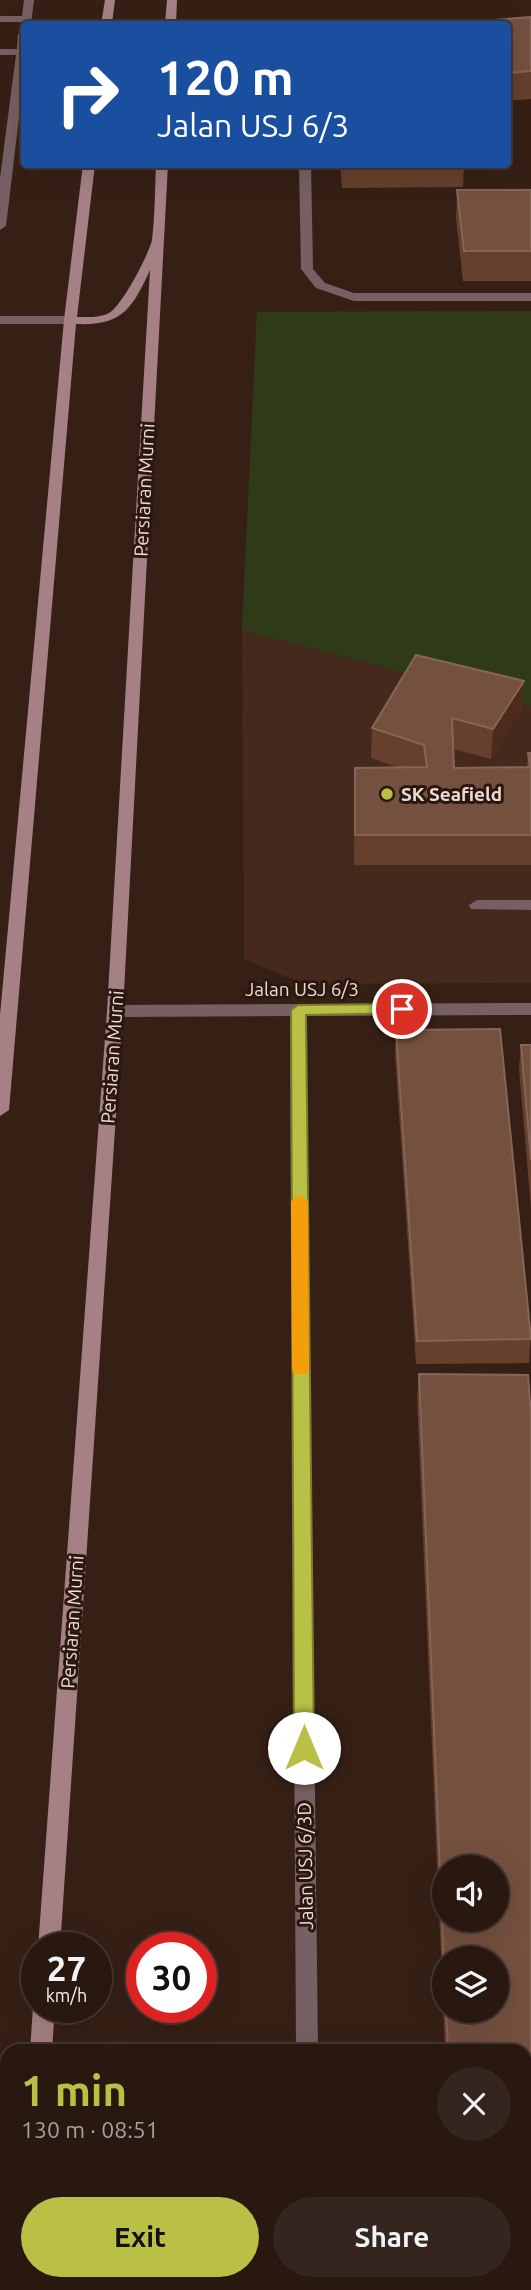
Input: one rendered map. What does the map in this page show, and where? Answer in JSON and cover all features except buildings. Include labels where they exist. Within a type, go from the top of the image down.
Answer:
[{"type":"main road","points":[[107,21],[110,0]]},
{"type":"main road","points":[[171,21],[172,0]]},
{"type":"main road","points":[[0,1110],[70,320],[89,168]]},
{"type":"main road","name":"Persiaran Murni","points":[[50,1932],[115,1011],[162,168]]},
{"type":"main road","points":[[70,320],[96,321],[115,316],[124,307],[158,240]]},
{"type":"main road","points":[[41,2044],[43,2023]]},
{"type":"street","points":[[26,21],[29,0]]},
{"type":"street","points":[[0,19],[21,21]]},
{"type":"street","points":[[511,22],[531,22]]},
{"type":"street","points":[[0,52],[21,52]]},
{"type":"street","points":[[0,226],[3,177],[21,59]]},
{"type":"street","points":[[305,168],[307,269],[312,282],[328,290],[354,297],[531,297]]},
{"type":"street","points":[[0,320],[70,320]]},
{"type":"street","points":[[477,905],[531,905]]},
{"type":"street","name":"Jalan USJ 6/3","points":[[115,1011],[531,1009]]},
{"type":"street","name":"Jalan USJ 6/3D","points":[[298,1010],[307,2044]]},
{"type":"shaded area","name":"SK Seafield","points":[[531,311],[531,983],[303,984],[244,959],[242,630],[257,312]]},
{"type":"green space","points":[[531,311],[531,706],[242,630],[257,312]]},
{"type":"slow traffic","points":[[299,1201],[300,1370]]},
{"type":"place","name":"SK Seafield","points":[[387,794]]},
{"type":"route","points":[[304,1748],[298,1010],[402,1009]]}]
